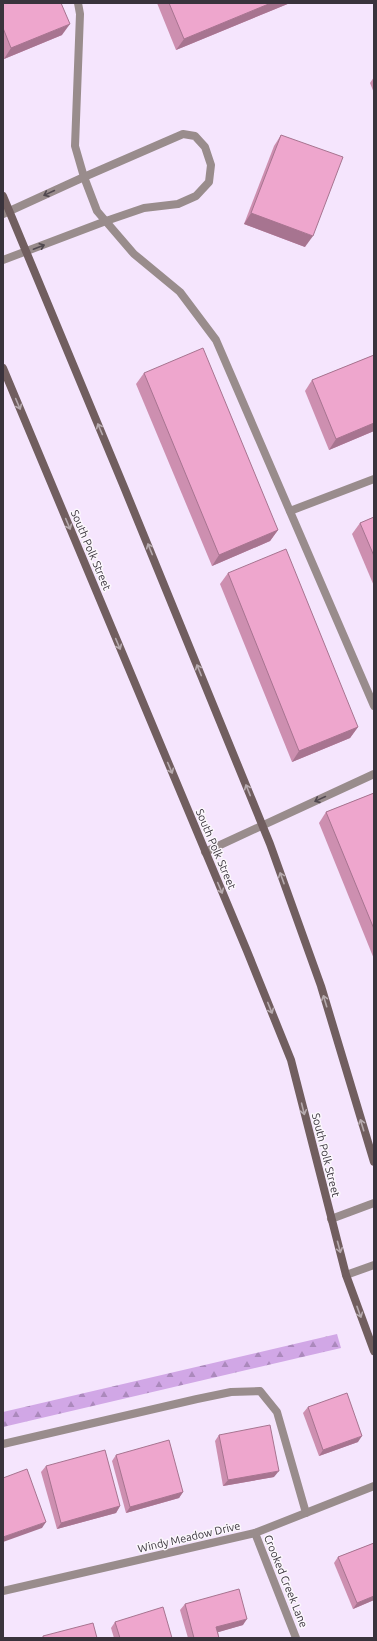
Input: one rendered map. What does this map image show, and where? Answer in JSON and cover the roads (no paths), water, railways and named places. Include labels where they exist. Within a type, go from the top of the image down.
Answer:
[{"type":"main road","points":[[3,196],[6,213],[26,252],[263,826],[321,986],[374,1162]]},
{"type":"main road","name":"South Polk Street","points":[[3,368],[291,1060],[346,1275],[374,1351]]},
{"type":"street","points":[[78,3],[80,14],[76,104],[76,146],[84,177],[97,212],[134,254],[180,292],[216,340],[374,706]]},
{"type":"street","points":[[3,260],[144,208],[178,204],[196,196],[209,182],[211,165],[205,147],[194,136],[183,134],[6,213]]},
{"type":"street","points":[[290,511],[374,479]]},
{"type":"street","points":[[205,852],[374,774]]},
{"type":"street","points":[[332,1219],[374,1203]]},
{"type":"street","points":[[346,1275],[374,1265]]},
{"type":"street","points":[[3,1444],[197,1399],[231,1392],[260,1391],[277,1412],[306,1513]]},
{"type":"street","name":"Windy Meadow Drive","points":[[3,1591],[254,1533],[374,1486]]},
{"type":"street","name":"Crooked Creek Lane","points":[[254,1533],[296,1638]]}]
